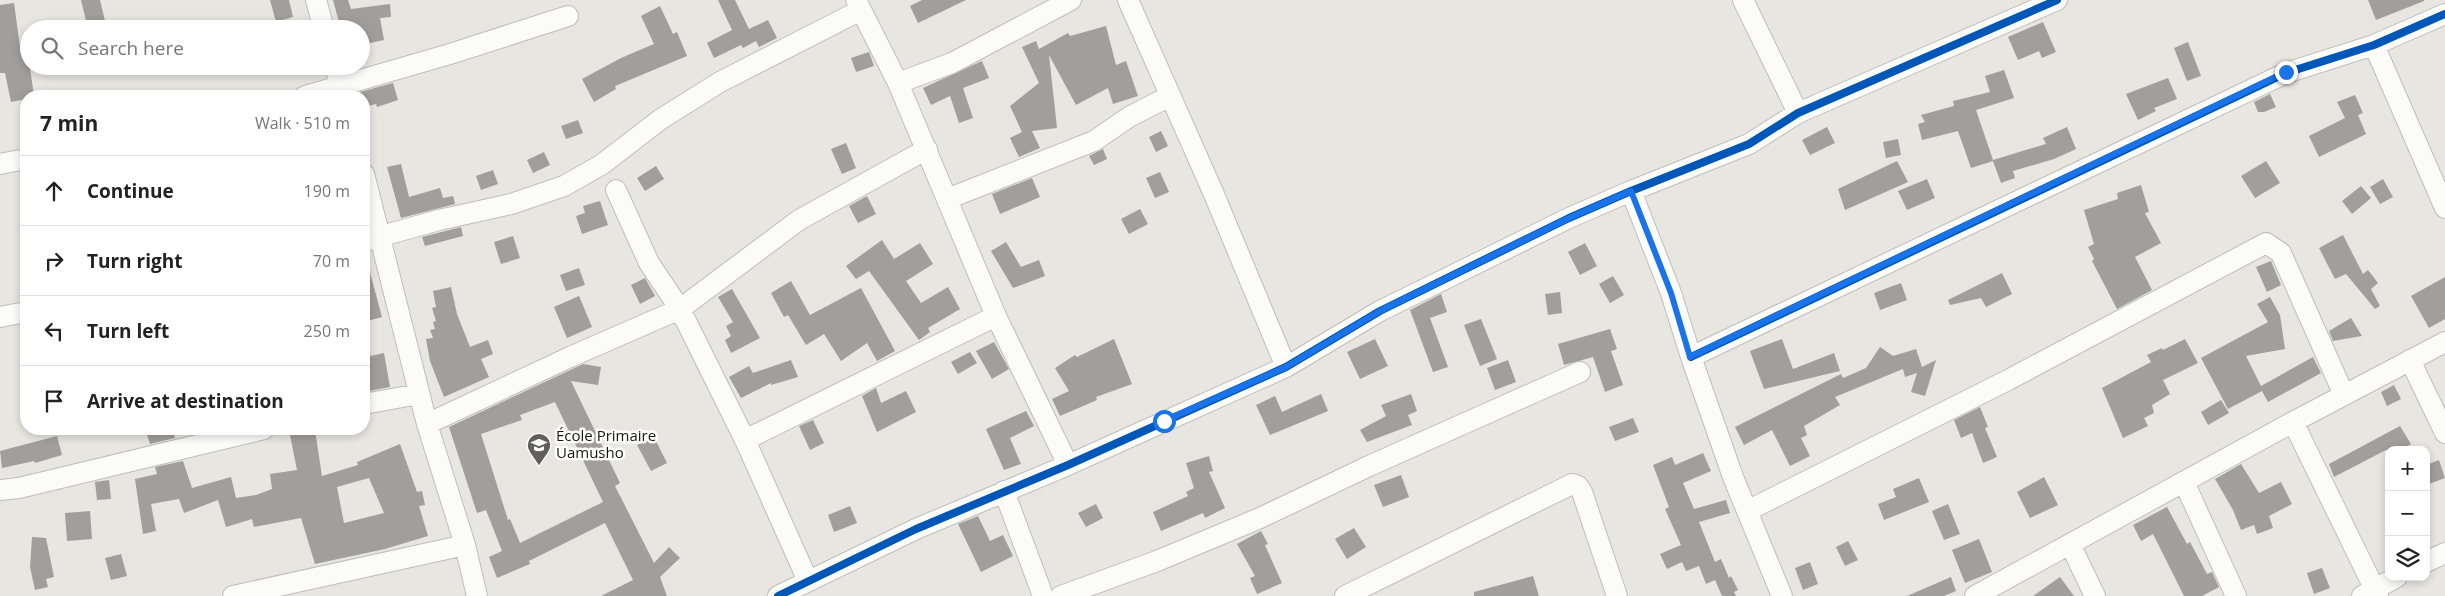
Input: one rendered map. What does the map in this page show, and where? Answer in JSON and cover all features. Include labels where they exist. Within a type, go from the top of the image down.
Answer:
[{"type":"street","points":[[316,0],[322,20]]},
{"type":"street","points":[[898,83],[952,63],[1071,0]]},
{"type":"street","points":[[1128,0],[1214,192],[1286,367]]},
{"type":"street","points":[[1743,0],[1798,113]]},
{"type":"street","points":[[778,596],[916,529],[1068,465],[1286,367],[1380,311],[1569,218],[1749,144],[1798,113],[2057,0]]},
{"type":"street","points":[[372,240],[439,220],[511,204],[564,186],[602,165],[661,118],[720,82],[858,5],[898,83],[996,316],[1068,465]]},
{"type":"street","points":[[1690,357],[2286,72],[2374,45],[2445,14]]},
{"type":"street","points":[[348,90],[568,16]]},
{"type":"street","points":[[2374,45],[2445,208]]},
{"type":"street","points":[[337,75],[341,90]]},
{"type":"street","points":[[947,199],[1094,141],[1129,117],[1170,96]]},
{"type":"street","points":[[426,424],[570,356],[680,309],[799,220],[927,149]]},
{"type":"street","points":[[0,164],[20,160]]},
{"type":"street","points":[[616,190],[649,263],[680,309],[745,440],[808,581]]},
{"type":"street","points":[[1631,191],[1671,293],[1690,357],[1747,510],[1782,596]]},
{"type":"street","points":[[370,224],[372,240],[419,394],[426,424],[465,546],[477,596]]},
{"type":"street","points":[[1747,510],[2008,380],[2266,243],[2281,253],[2344,395]]},
{"type":"street","points":[[0,317],[20,313]]},
{"type":"street","points":[[745,440],[996,316]]},
{"type":"street","points":[[1975,596],[2293,422],[2445,342]]},
{"type":"street","points":[[2410,360],[2445,433]]},
{"type":"street","points":[[1061,596],[1158,561],[1260,518],[1369,466],[1580,372]]},
{"type":"street","points":[[370,403],[419,394]]},
{"type":"street","points":[[2293,422],[2371,594],[2391,581]]},
{"type":"street","points":[[0,490],[19,488],[239,435]]},
{"type":"street","points":[[2184,482],[2236,596]]},
{"type":"street","points":[[1345,596],[1572,484],[1578,486],[1582,492],[1617,596]]},
{"type":"street","points":[[1004,491],[1043,596]]},
{"type":"street","points":[[2070,544],[2095,596]]},
{"type":"street","points":[[233,596],[465,546]]},
{"type":"street","points":[[2430,560],[2445,553]]},
{"type":"building","points":[[81,0],[100,0],[105,20],[86,20]]},
{"type":"building","points":[[270,0],[289,0],[293,17],[275,20]]},
{"type":"building","points":[[333,0],[348,0],[351,9],[390,4],[391,17],[380,18],[384,40],[370,43],[370,20],[338,20]]},
{"type":"building","points":[[718,0],[735,0],[749,29],[768,20],[777,38],[759,47],[756,41],[743,48],[741,45],[714,58],[707,43],[732,30]]},
{"type":"building","points":[[922,0],[966,0],[918,23],[910,6]]},
{"type":"building","points":[[2368,0],[2424,0],[2424,1],[2376,20]]},
{"type":"building","points":[[14,3],[20,47],[20,75],[31,75],[33,90],[20,90],[20,100],[11,102],[5,73],[0,73],[0,5]]},
{"type":"building","points":[[660,6],[673,34],[677,32],[687,56],[615,86],[616,89],[594,102],[582,79],[621,58],[654,44],[641,16]]},
{"type":"building","points":[[2043,22],[2056,52],[2042,58],[2039,51],[2018,60],[2008,37]]},
{"type":"building","points":[[1106,26],[1116,65],[1126,61],[1138,96],[1113,104],[1108,88],[1076,105],[1049,55],[1057,128],[1032,131],[1040,148],[1019,157],[1010,138],[1022,132],[1010,106],[1039,83],[1022,47],[1036,41],[1039,49],[1068,33],[1070,36]]},
{"type":"building","points":[[2188,42],[2201,76],[2187,81],[2174,48]]},
{"type":"building","points":[[869,52],[874,66],[856,72],[851,58]]},
{"type":"building","points":[[982,61],[989,78],[963,88],[973,118],[959,123],[950,96],[931,105],[923,88]]},
{"type":"building","points":[[2004,70],[2014,98],[1976,110],[1993,160],[2046,144],[2043,138],[2067,127],[2076,149],[2054,159],[2013,171],[2015,178],[2001,183],[1993,161],[1971,168],[1958,131],[1922,140],[1918,124],[1925,122],[1921,115],[1954,106],[1953,101],[1990,92],[1985,76]]},
{"type":"building","points":[[2168,78],[2177,99],[2154,108],[2156,111],[2138,120],[2126,94]]},
{"type":"building","points":[[393,83],[398,100],[377,107],[376,104],[370,106],[370,90],[367,90]]},
{"type":"building","points":[[2270,94],[2276,107],[2264,112],[2258,112],[2254,102]]},
{"type":"building","points":[[2355,95],[2363,113],[2358,115],[2366,134],[2319,157],[2309,136],[2345,118],[2337,102]]},
{"type":"building","points":[[578,120],[583,133],[566,139],[561,126]]},
{"type":"building","points":[[1827,127],[1835,143],[1810,155],[1802,140]]},
{"type":"building","points":[[1161,131],[1168,146],[1156,152],[1149,137]]},
{"type":"building","points":[[1898,139],[1901,155],[1886,158],[1883,142]]},
{"type":"building","points":[[846,143],[856,168],[842,174],[831,149]]},
{"type":"building","points":[[1103,149],[1107,159],[1094,165],[1089,156]]},
{"type":"building","points":[[544,152],[550,165],[533,173],[527,160]]},
{"type":"building","points":[[1897,161],[1908,182],[1845,210],[1838,189]]},
{"type":"building","points":[[2266,161],[2280,183],[2255,198],[2241,176]]},
{"type":"building","points":[[401,164],[409,197],[440,188],[443,198],[453,196],[455,204],[401,218],[387,167]]},
{"type":"building","points":[[656,166],[664,179],[645,191],[637,178]]},
{"type":"building","points":[[493,170],[498,184],[481,190],[476,176]]},
{"type":"building","points":[[1160,172],[1169,192],[1155,198],[1146,178]]},
{"type":"building","points":[[1032,178],[1040,197],[1000,214],[992,194]]},
{"type":"building","points":[[1927,179],[1935,198],[1907,210],[1898,191]]},
{"type":"building","points":[[2383,179],[2393,197],[2380,204],[2370,187]]},
{"type":"building","points":[[2141,185],[2149,212],[2145,213],[2161,243],[2135,257],[2152,290],[2117,309],[2092,261],[2094,259],[2088,247],[2094,244],[2084,210],[2118,199],[2117,193]]},
{"type":"building","points":[[2361,186],[2371,198],[2352,214],[2342,201]]},
{"type":"building","points":[[867,196],[876,214],[858,223],[849,206]]},
{"type":"building","points":[[600,201],[608,225],[582,234],[576,216],[585,213],[583,206]]},
{"type":"building","points":[[1140,209],[1148,224],[1129,234],[1121,219]]},
{"type":"building","points":[[461,227],[463,236],[425,246],[422,237]]},
{"type":"building","points":[[2343,235],[2363,274],[2368,270],[2378,283],[2371,289],[2380,306],[2375,309],[2346,274],[2335,279],[2319,248]]},
{"type":"building","points":[[513,236],[520,258],[501,264],[494,242]]},
{"type":"building","points":[[882,240],[894,259],[920,243],[933,264],[906,281],[921,303],[948,287],[960,309],[928,328],[930,332],[919,340],[869,271],[856,279],[846,266]]},
{"type":"building","points":[[1006,242],[1021,267],[1039,260],[1045,276],[1013,288],[991,251]]},
{"type":"building","points":[[1585,243],[1597,266],[1580,275],[1568,252]]},
{"type":"building","points":[[2271,261],[2281,285],[2267,292],[2256,267]]},
{"type":"building","points":[[579,268],[585,285],[566,291],[560,275]]},
{"type":"building","points":[[370,272],[382,317],[370,320]]},
{"type":"building","points":[[2002,273],[2012,294],[1986,307],[1981,298],[1950,305],[1948,300]]},
{"type":"building","points":[[1613,276],[1624,295],[1610,303],[1599,284]]},
{"type":"building","points":[[2445,277],[2445,319],[2429,328],[2411,296]]},
{"type":"building","points":[[645,278],[655,296],[640,304],[631,285]]},
{"type":"building","points":[[791,281],[810,315],[861,288],[895,351],[877,361],[867,343],[841,361],[824,334],[806,345],[788,315],[784,317],[771,293]]},
{"type":"building","points":[[1901,283],[1907,300],[1880,310],[1874,293]]},
{"type":"building","points":[[451,287],[457,314],[470,347],[488,340],[493,354],[481,359],[489,377],[444,397],[430,361],[426,339],[433,338],[430,330],[435,329],[433,322],[436,321],[432,308],[436,307],[433,291]]},
{"type":"building","points":[[732,289],[760,338],[731,353],[725,340],[731,336],[726,326],[733,322],[718,297]]},
{"type":"building","points":[[1560,292],[1562,313],[1548,315],[1545,294]]},
{"type":"building","points":[[1441,294],[1447,312],[1430,318],[1448,367],[1433,372],[1410,310]]},
{"type":"building","points":[[579,296],[592,327],[567,338],[554,307]]},
{"type":"building","points":[[2270,297],[2280,315],[2285,349],[2246,356],[2261,386],[2313,357],[2321,373],[2268,402],[2262,391],[2228,409],[2201,358],[2268,322],[2257,304]]},
{"type":"building","points":[[2351,318],[2362,336],[2333,341],[2329,331]]},
{"type":"building","points":[[1481,319],[1497,359],[1480,366],[1464,325]]},
{"type":"building","points":[[1610,329],[1617,349],[1611,351],[1623,385],[1605,392],[1593,357],[1564,365],[1558,344]]},
{"type":"building","points":[[1114,339],[1132,384],[1096,397],[1097,400],[1060,416],[1052,399],[1069,391],[1055,368],[1075,355],[1077,357]]},
{"type":"building","points":[[1375,339],[1388,366],[1360,379],[1347,352]]},
{"type":"building","points":[[1782,339],[1793,369],[1834,353],[1840,371],[1764,389],[1750,351]]},
{"type":"building","points":[[2185,339],[2198,363],[2163,380],[2170,394],[2152,405],[2154,413],[2144,418],[2148,426],[2123,438],[2102,388],[2151,362],[2147,355],[2162,348],[2163,350]]},
{"type":"building","points":[[994,342],[1009,369],[992,379],[976,351]]},
{"type":"building","points":[[1880,347],[1893,356],[1916,349],[1922,367],[1936,360],[1925,396],[1911,392],[1917,373],[1905,377],[1903,369],[1835,397],[1840,405],[1804,426],[1807,435],[1801,438],[1810,456],[1790,466],[1772,430],[1744,445],[1735,427],[1841,374],[1843,378],[1866,368]]},
{"type":"building","points":[[970,352],[977,363],[958,374],[951,362]]},
{"type":"building","points":[[384,353],[390,387],[370,391],[370,356]]},
{"type":"building","points":[[791,360],[798,377],[771,385],[771,383],[741,398],[729,377],[749,366],[753,373]]},
{"type":"building","points":[[1508,360],[1516,382],[1495,390],[1487,368]]},
{"type":"building","points":[[583,364],[601,367],[598,385],[571,381],[620,483],[615,486],[654,563],[669,547],[680,558],[660,577],[667,596],[601,596],[633,580],[605,523],[529,561],[530,564],[497,578],[489,557],[502,551],[486,510],[477,513],[449,427]],"holes":[[[555,402],[603,502],[520,543],[510,519],[508,520],[481,434],[522,420],[520,415]]]},
{"type":"building","points":[[2394,385],[2401,399],[2387,406],[2381,392]]},
{"type":"building","points":[[876,388],[881,403],[906,391],[916,412],[877,432],[862,396]]},
{"type":"building","points":[[1321,394],[1328,411],[1270,435],[1256,405],[1275,396],[1282,412]]},
{"type":"building","points":[[1411,394],[1417,411],[1408,415],[1412,425],[1367,442],[1360,430],[1386,416],[1381,405]]},
{"type":"building","points":[[2221,400],[2229,413],[2208,425],[2201,412]]},
{"type":"building","points":[[1980,407],[1988,427],[1985,428],[1997,457],[1983,463],[1972,433],[1961,438],[1954,420]]},
{"type":"building","points":[[1026,411],[1034,426],[1010,438],[1021,464],[1004,470],[986,429]]},
{"type":"building","points":[[1633,418],[1639,432],[1615,441],[1609,427]]},
{"type":"building","points":[[813,420],[824,443],[810,450],[799,426]]},
{"type":"building","points":[[2400,426],[2411,444],[2408,446],[2385,446],[2385,451],[2334,477],[2329,464]]},
{"type":"building","points":[[147,435],[174,435],[175,438],[150,444]]},
{"type":"building","points":[[290,435],[316,435],[322,476],[358,465],[357,462],[400,444],[417,492],[422,491],[425,505],[419,506],[428,536],[385,549],[315,564],[301,518],[254,527],[252,519],[226,527],[218,500],[184,513],[179,499],[151,504],[156,531],[143,534],[135,479],[157,474],[155,467],[183,461],[192,488],[231,477],[236,498],[256,495],[272,489],[270,474],[297,470]],"holes":[[[369,478],[384,513],[344,523],[337,487]]]},
{"type":"building","points":[[57,436],[62,455],[35,463],[34,461],[2,468],[0,451]]},
{"type":"building","points":[[654,437],[667,463],[651,471],[637,445]]},
{"type":"building","points":[[1703,453],[1711,471],[1683,483],[1694,509],[1726,500],[1730,513],[1699,522],[1715,562],[1721,559],[1729,578],[1731,576],[1738,590],[1734,592],[1736,596],[1722,596],[1715,580],[1706,584],[1699,566],[1686,571],[1682,562],[1667,569],[1660,554],[1681,545],[1665,509],[1669,507],[1653,465],[1672,457],[1675,465]]},
{"type":"building","points":[[1209,456],[1213,471],[1209,472],[1225,508],[1205,518],[1203,513],[1161,531],[1153,512],[1188,496],[1186,492],[1194,488],[1186,463]]},
{"type":"building","points":[[2439,460],[2445,478],[2430,484],[2430,463]]},
{"type":"building","points":[[2241,464],[2259,493],[2281,482],[2292,504],[2269,516],[2273,528],[2257,534],[2254,525],[2241,530],[2233,510],[2215,479]]},
{"type":"building","points":[[1401,475],[1409,497],[1383,507],[1374,485]]},
{"type":"building","points":[[2044,477],[2058,505],[2030,518],[2017,492]]},
{"type":"building","points":[[1919,478],[1929,502],[1884,520],[1878,504],[1896,497],[1893,489]]},
{"type":"building","points":[[109,480],[111,499],[97,500],[95,482]]},
{"type":"building","points":[[1096,504],[1103,518],[1086,527],[1078,513]]},
{"type":"building","points":[[1948,504],[1960,534],[1944,540],[1932,511]]},
{"type":"building","points":[[850,506],[857,523],[834,532],[828,515]]},
{"type":"building","points":[[2167,507],[2187,544],[2190,542],[2207,574],[2212,572],[2219,587],[2202,596],[2184,596],[2153,534],[2141,541],[2133,525]]},
{"type":"building","points":[[90,511],[92,539],[67,541],[65,513]]},
{"type":"building","points":[[978,516],[990,541],[1003,535],[1013,556],[981,572],[958,524]]},
{"type":"building","points":[[1354,528],[1366,547],[1347,559],[1335,539]]},
{"type":"building","points":[[1261,531],[1268,544],[1265,545],[1282,583],[1257,594],[1250,578],[1255,576],[1237,544]]},
{"type":"building","points":[[32,537],[46,538],[54,577],[46,579],[48,587],[35,590],[30,567]]},
{"type":"building","points":[[1979,539],[1992,572],[1965,583],[1952,550]]},
{"type":"building","points":[[1848,541],[1858,560],[1845,566],[1836,547]]},
{"type":"building","points":[[121,554],[127,576],[111,580],[105,558]]},
{"type":"building","points":[[1810,562],[1818,584],[1803,590],[1795,568]]},
{"type":"building","points":[[2322,568],[2330,588],[2314,594],[2307,573]]},
{"type":"building","points":[[1533,576],[1539,596],[1474,596],[1474,592]]},
{"type":"building","points":[[1951,577],[1956,591],[1944,596],[1907,596]]},
{"type":"building","points":[[2060,577],[2074,596],[2033,596]]},
{"type":"cycle path","points":[[778,596],[916,529],[1068,465],[1286,367],[1380,311],[1569,218],[1749,144],[1798,113],[2057,0]]},
{"type":"cycle path","points":[[1691,357],[2286,73],[2374,45],[2445,14]]},
{"type":"place","name":"École Primaire Uamusho","points":[[539,466]]},
{"type":"route","points":[[1164,421],[1286,367],[1380,311],[1569,218],[1631,191],[1671,293],[1690,357],[2286,72]]}]
